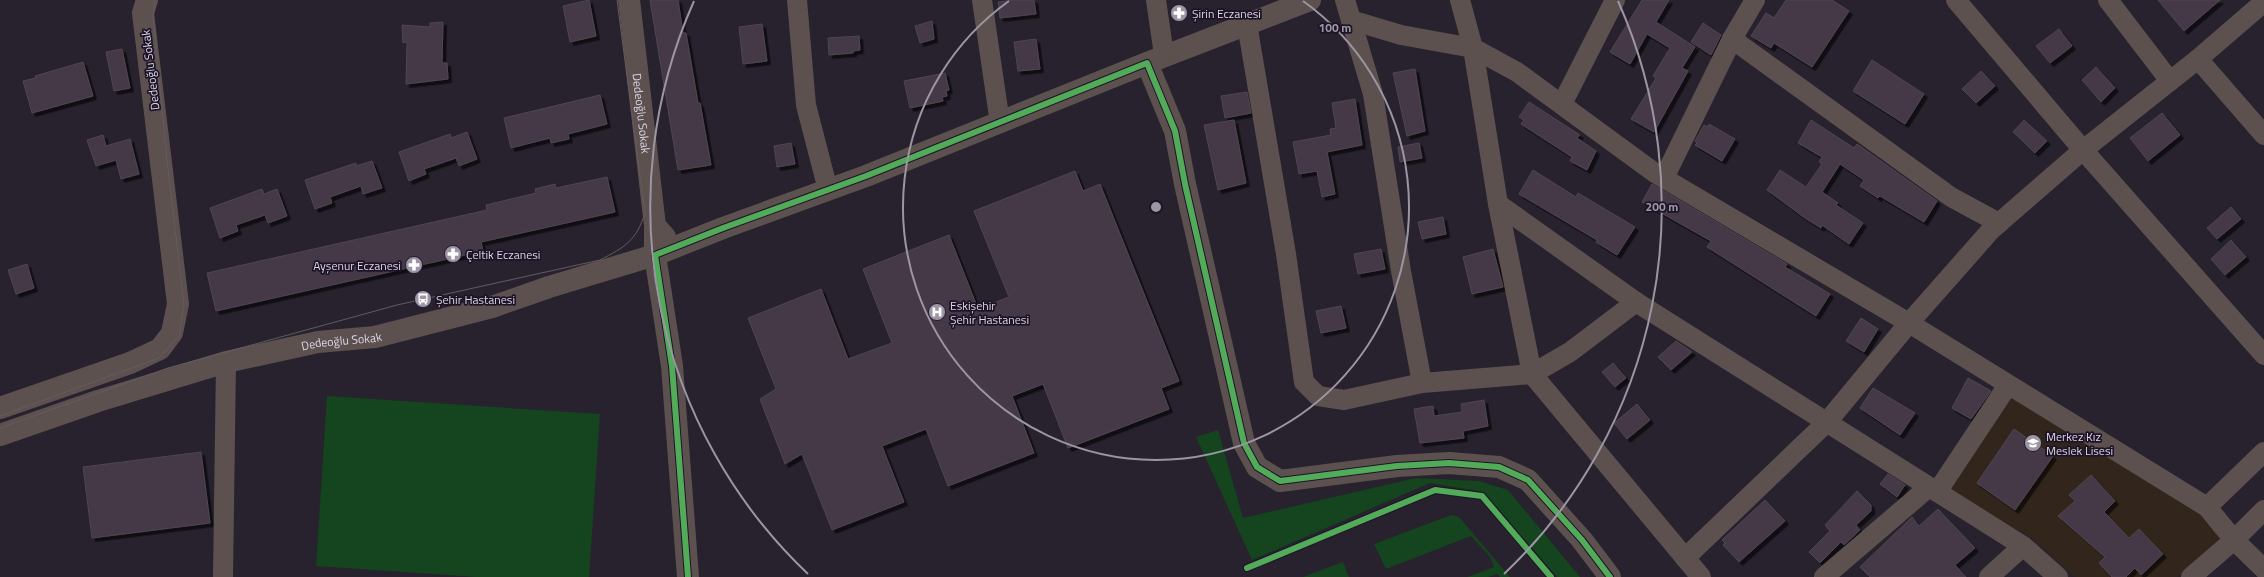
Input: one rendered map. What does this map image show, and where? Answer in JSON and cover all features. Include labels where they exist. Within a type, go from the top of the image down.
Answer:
[{"type":"street","name":"Dedeoğlu Sokak","points":[[0,408],[130,363],[160,349],[172,333],[178,304],[143,13],[147,0]]},
{"type":"street","name":"Dedeoğlu Sokak","points":[[0,435],[98,401],[226,362],[318,342],[376,337],[492,307],[549,287],[655,255],[655,226],[629,0]]},
{"type":"street","points":[[797,0],[806,105],[828,190]]},
{"type":"street","points":[[982,0],[1000,123]]},
{"type":"street","points":[[1156,0],[1156,59],[1176,131],[1185,184],[1244,443],[1257,467],[1280,481],[1396,466],[1450,463],[1499,467],[1528,480],[1582,540],[1610,577]]},
{"type":"street","points":[[688,577],[672,366],[655,255],[828,190],[1000,123],[1156,59],[1310,0]]},
{"type":"street","points":[[1345,0],[1373,94],[1401,271],[1422,383]]},
{"type":"street","points":[[1460,0],[1473,48],[1498,204],[1532,374],[1701,577]]},
{"type":"street","points":[[1562,104],[1615,0]]},
{"type":"street","points":[[1664,178],[1732,39],[1754,0]]},
{"type":"street","points":[[1956,0],[2084,150],[2264,356]]},
{"type":"street","points":[[2108,0],[2170,81]]},
{"type":"street","points":[[1685,558],[1827,422],[1909,323],[1999,223],[2084,150],[2198,59],[2253,5]]},
{"type":"street","points":[[1351,20],[1401,36],[1473,48],[1517,72],[1664,178],[1909,323],[2207,507],[2234,540],[2264,569]]},
{"type":"street","points":[[1247,24],[1286,254],[1304,382],[1318,396],[1344,400],[1422,383],[1532,374],[1570,352],[1636,302]]},
{"type":"street","points":[[1732,39],[1951,197],[1999,223]]},
{"type":"street","points":[[2198,59],[2264,135]]},
{"type":"street","points":[[1498,204],[1636,302],[2023,546],[2058,577]]},
{"type":"street","points":[[655,226],[668,240],[683,244]]},
{"type":"street","points":[[223,577],[226,362]]},
{"type":"street","points":[[1824,577],[1933,489],[2008,385]]},
{"type":"street","points":[[2207,507],[2264,452]]},
{"type":"street","points":[[2192,577],[2234,540],[2264,510]]},
{"type":"street","points":[[1989,577],[2023,546]]},
{"type":"shaded area","name":"Merkez Kız Meslek Lisesi","points":[[2013,397],[2198,513],[2222,538],[2177,577],[2075,577],[2030,537],[1947,488]]},
{"type":"green space","points":[[327,396],[600,414],[589,577],[476,577],[316,566]]},
{"type":"green space","points":[[1218,430],[1243,518],[1416,478],[1479,481],[1508,490],[1580,577],[1557,577],[1484,492],[1430,483],[1252,560],[1196,437]]},
{"type":"green space","points":[[1451,515],[1459,517],[1510,577],[1500,577],[1497,574],[1488,577],[1467,577],[1494,567],[1490,557],[1471,536],[1386,569],[1374,544]]},
{"type":"green space","points":[[1343,562],[1349,577],[1303,577]]},
{"type":"building","points":[[589,0],[596,36],[570,42],[563,6]]},
{"type":"building","points":[[650,0],[678,0],[683,33],[686,33],[698,103],[700,103],[711,165],[678,170]]},
{"type":"building","points":[[1034,0],[1036,14],[1000,18],[998,2]]},
{"type":"building","points":[[1642,0],[1669,0],[1656,22],[1695,47],[1682,68],[1688,71],[1654,132],[1631,119],[1656,78],[1653,76],[1670,48],[1647,34],[1630,64],[1610,52]]},
{"type":"building","points":[[1786,0],[1832,0],[1849,11],[1812,67],[1774,43],[1771,48],[1751,36],[1766,13],[1774,18]]},
{"type":"building","points":[[2158,0],[2220,0],[2184,31]]},
{"type":"building","points":[[932,21],[934,39],[920,43],[915,26]]},
{"type":"building","points":[[443,22],[442,63],[447,63],[448,79],[406,84],[407,42],[403,43],[402,25],[430,27],[430,23]]},
{"type":"building","points":[[1703,23],[1721,35],[1711,55],[1691,42]]},
{"type":"building","points":[[762,24],[767,61],[743,64],[739,27]]},
{"type":"building","points":[[2059,29],[2072,46],[2050,63],[2036,46]]},
{"type":"building","points":[[859,36],[860,50],[853,51],[853,53],[829,55],[828,38]]},
{"type":"building","points":[[1036,39],[1040,69],[1018,71],[1014,42]]},
{"type":"building","points":[[122,49],[130,88],[114,91],[106,52]]},
{"type":"building","points":[[1872,60],[1924,94],[1905,124],[1853,91]]},
{"type":"building","points":[[83,62],[93,96],[32,113],[23,81]]},
{"type":"building","points":[[2096,67],[2115,88],[2101,102],[2082,80]]},
{"type":"building","points":[[1415,69],[1425,131],[1407,136],[1393,73]]},
{"type":"building","points":[[1981,71],[1995,86],[1976,103],[1962,89]]},
{"type":"building","points":[[945,73],[949,90],[946,91],[947,96],[942,97],[943,101],[910,108],[904,81]]},
{"type":"building","points":[[1247,92],[1251,113],[1225,118],[1221,96]]},
{"type":"building","points":[[600,95],[607,124],[568,134],[569,139],[551,143],[550,138],[511,148],[504,118]]},
{"type":"building","points":[[1355,99],[1362,145],[1327,152],[1335,194],[1322,197],[1317,171],[1299,174],[1293,142],[1331,135],[1330,129],[1336,128],[1332,103]]},
{"type":"building","points":[[1529,102],[1580,135],[1577,138],[1596,151],[1587,170],[1570,161],[1572,157],[1521,124],[1524,120],[1519,117]]},
{"type":"building","points":[[2162,113],[2180,135],[2148,161],[2130,138]]},
{"type":"building","points":[[1234,120],[1246,183],[1218,190],[1204,125]]},
{"type":"building","points":[[1811,120],[1854,148],[1857,144],[1937,201],[1924,222],[1880,196],[1878,198],[1860,186],[1864,180],[1840,164],[1822,192],[1838,203],[1836,205],[1863,223],[1849,244],[1822,225],[1821,228],[1805,218],[1767,190],[1780,170],[1806,187],[1822,164],[1819,162],[1822,157],[1798,143]]},
{"type":"building","points":[[2024,120],[2047,141],[2035,153],[2013,132]]},
{"type":"building","points":[[1709,124],[1735,139],[1722,161],[1695,145],[1697,143],[1695,141],[1704,125],[1708,127]]},
{"type":"building","points":[[467,132],[477,159],[459,166],[456,158],[424,169],[426,174],[409,181],[399,152],[450,134],[451,138]]},
{"type":"building","points":[[103,135],[106,146],[130,139],[139,174],[121,179],[116,160],[96,166],[87,140]]},
{"type":"building","points":[[791,143],[795,164],[777,167],[774,146]]},
{"type":"building","points":[[1419,143],[1422,158],[1400,162],[1398,147]]},
{"type":"building","points":[[372,161],[382,188],[363,194],[361,186],[330,197],[332,203],[315,209],[305,180],[356,163],[356,166]]},
{"type":"building","points":[[1533,170],[1576,197],[1578,193],[1635,227],[1617,255],[1596,242],[1597,240],[1519,194]]},
{"type":"building","points":[[1075,171],[1083,191],[1100,184],[1179,381],[1161,388],[1169,409],[1068,448],[1043,384],[1012,396],[1034,453],[948,486],[926,429],[882,446],[904,502],[832,530],[802,454],[785,464],[760,399],[776,389],[748,318],[821,289],[848,359],[892,343],[863,269],[949,235],[978,309],[1009,297],[974,211]]},
{"type":"building","points":[[607,177],[615,212],[481,242],[483,251],[216,311],[207,273],[487,210],[486,205],[536,193],[535,189],[555,184],[556,188]]},
{"type":"building","points":[[1652,184],[1787,264],[1785,267],[1830,294],[1816,316],[1707,247],[1711,241],[1642,202]]},
{"type":"building","points":[[262,189],[264,194],[277,189],[287,216],[268,223],[265,215],[236,225],[238,231],[220,238],[210,208]]},
{"type":"building","points":[[2231,207],[2241,219],[2217,239],[2207,228]]},
{"type":"building","points":[[1443,217],[1446,234],[1422,239],[1418,222]]},
{"type":"building","points":[[2231,240],[2246,257],[2225,275],[2211,259]]},
{"type":"building","points":[[1381,249],[1385,269],[1358,274],[1354,254]]},
{"type":"building","points":[[1493,249],[1503,287],[1472,294],[1463,257]]},
{"type":"building","points":[[27,264],[34,288],[16,294],[8,270]]},
{"type":"building","points":[[1341,306],[1346,328],[1321,333],[1316,311]]},
{"type":"building","points":[[1861,318],[1878,329],[1864,352],[1846,341]]},
{"type":"building","points":[[1676,341],[1692,352],[1671,370],[1658,357]]},
{"type":"building","points":[[1613,363],[1626,378],[1615,387],[1602,372]]},
{"type":"building","points":[[1968,378],[1991,391],[1971,419],[1952,408]]},
{"type":"building","points":[[1873,388],[1915,413],[1900,435],[1860,408]]},
{"type":"building","points":[[1484,400],[1488,426],[1463,431],[1464,438],[1420,443],[1414,409],[1433,406],[1434,416],[1462,412],[1461,404]]},
{"type":"building","points":[[1637,404],[1650,420],[1627,439],[1614,423]]},
{"type":"building","points":[[2014,429],[2053,456],[2015,510],[1977,483]]},
{"type":"building","points":[[201,452],[210,523],[92,538],[83,467]]},
{"type":"building","points":[[1888,474],[1905,485],[1897,497],[1880,484]]},
{"type":"building","points":[[2091,475],[2115,501],[2104,512],[2129,538],[2139,529],[2163,554],[2141,575],[2135,568],[2126,577],[2112,577],[2099,563],[2105,557],[2058,516],[2075,501],[2069,495]]},
{"type":"building","points":[[1857,491],[1871,505],[1871,511],[1856,525],[1860,530],[1844,545],[1841,542],[1820,563],[1809,552],[1830,531],[1825,525]]},
{"type":"building","points":[[1765,500],[1785,521],[1739,562],[1723,545],[1725,543],[1722,540]]},
{"type":"building","points":[[1938,509],[1975,548],[1955,565],[1966,577],[1870,577],[1860,567],[1912,517],[1919,526]]},
{"type":"tram line","points":[[0,416],[159,358],[179,336],[184,305],[167,160],[153,16],[155,0]]},
{"type":"tram line","points":[[0,428],[168,368],[397,305],[600,260],[623,247],[638,230],[645,213],[617,0]]},
{"type":"cycle path","points":[[688,577],[672,366],[655,255],[723,228],[866,176],[1147,63],[1175,131],[1185,184],[1244,443],[1257,467],[1280,481],[1397,466],[1449,463],[1499,467],[1528,480],[1582,540],[1610,577]]},
{"type":"cycle path","points":[[1247,568],[1435,490],[1482,496],[1551,577]]},
{"type":"place","name":"Şirin Eczanesi","points":[[1179,13]]},
{"type":"place","name":"Çeltik Eczanesi","points":[[453,254]]},
{"type":"place","name":"Ayşenur Eczanesi","points":[[414,265]]},
{"type":"place","name":"Şehir Hastanesi","points":[[423,299]]},
{"type":"place","name":"Eskişehir Şehir Hastanesi","points":[[937,312]]},
{"type":"place","name":"Merkez Kız Meslek Lisesi","points":[[2033,443]]}]
